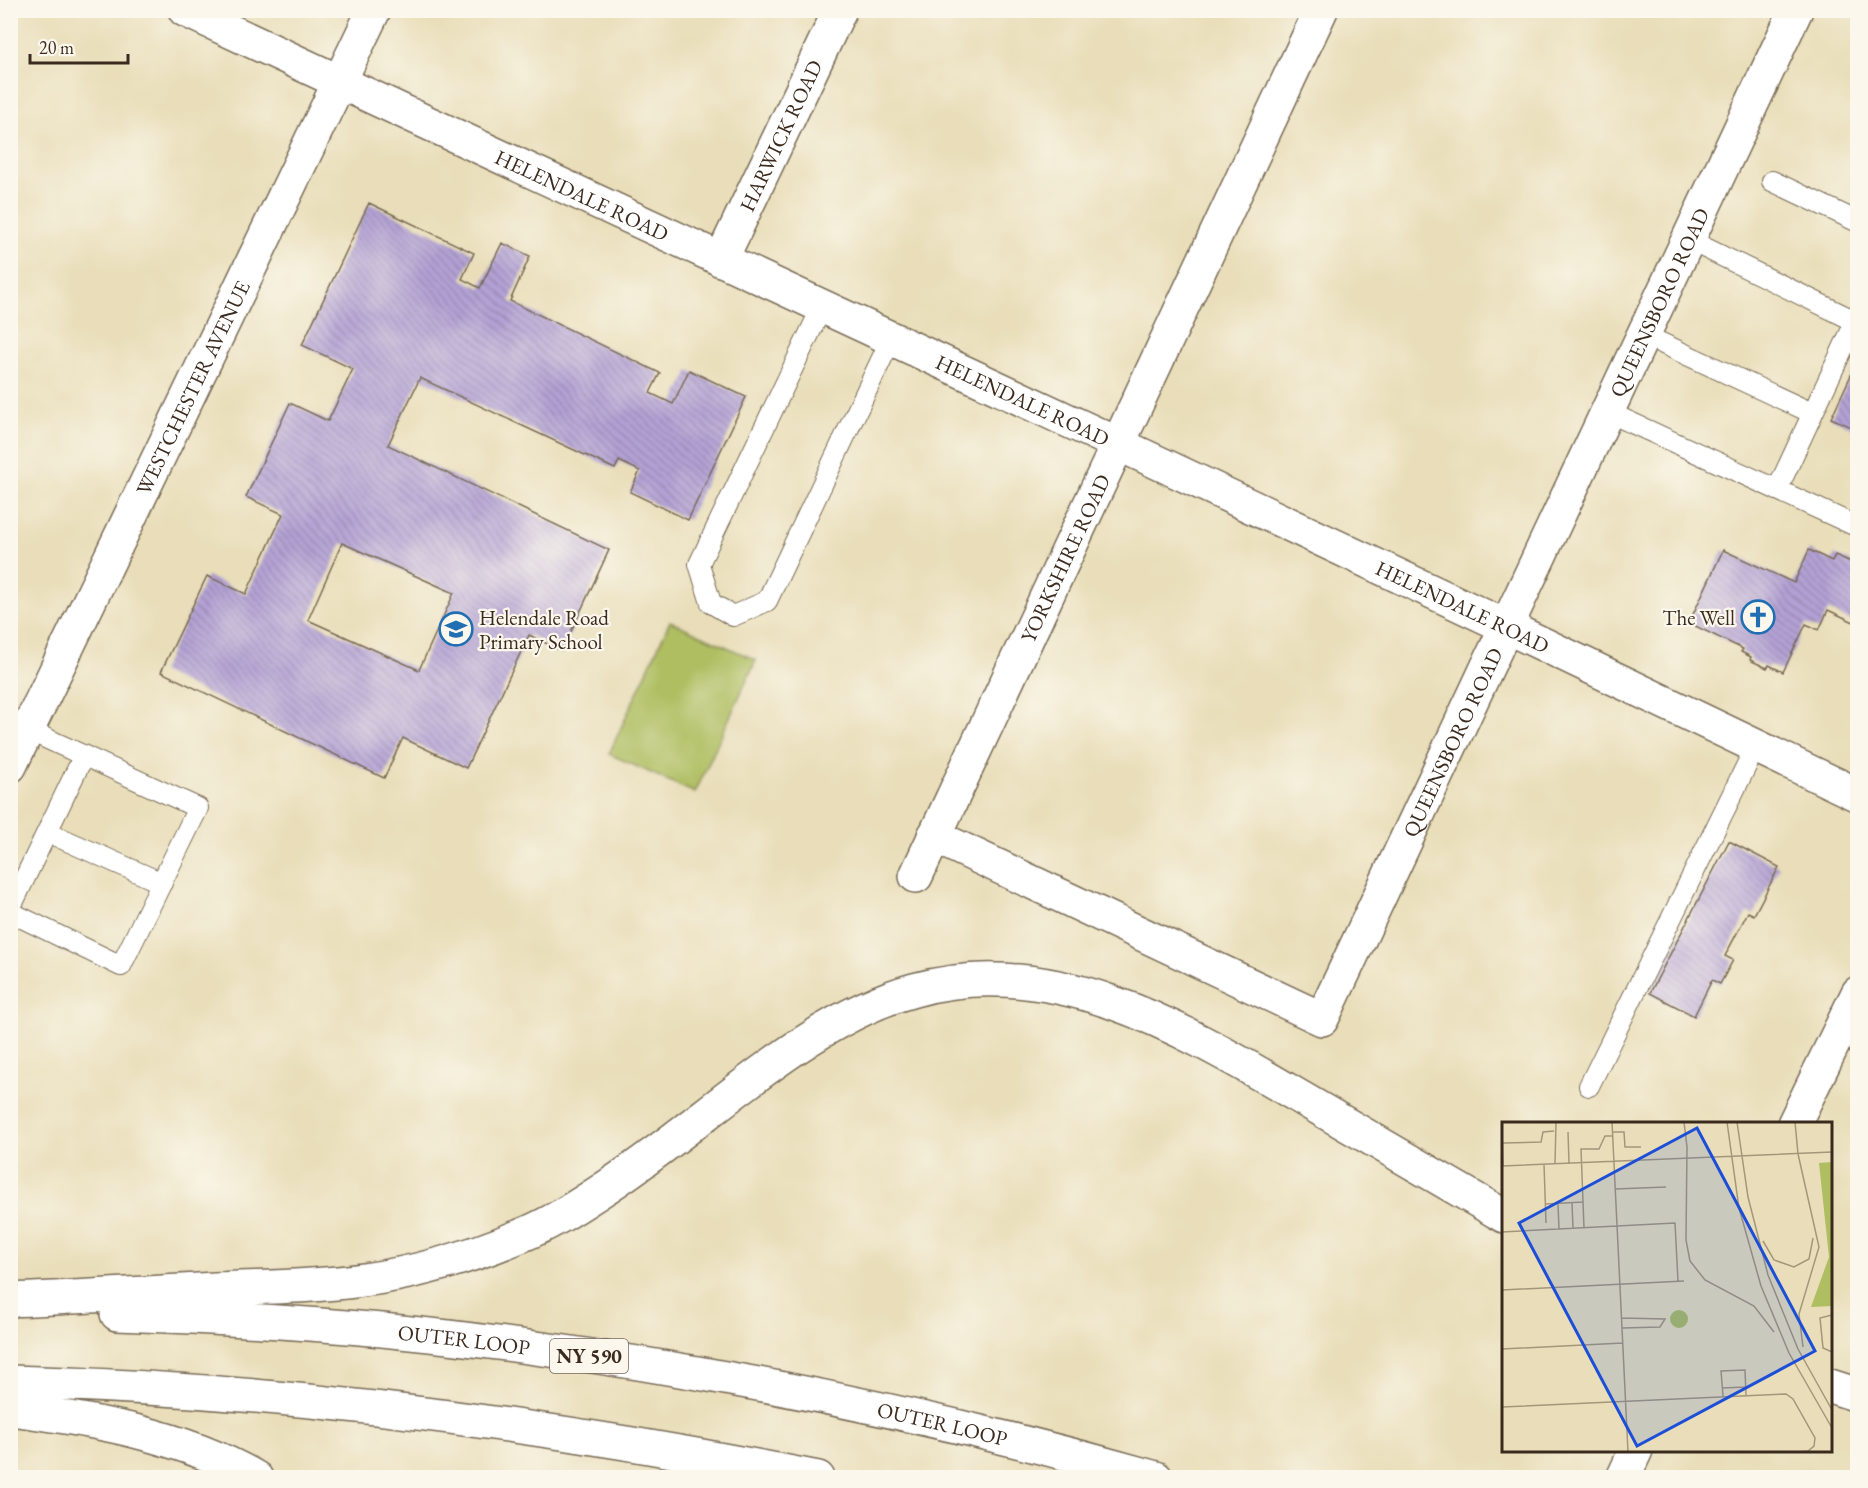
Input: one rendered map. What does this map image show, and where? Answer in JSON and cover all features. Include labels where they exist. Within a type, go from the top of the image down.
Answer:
[{"type":"main road","name":"HELENDALE ROAD","points":[[185,10],[1118,444],[1857,795]]},
{"type":"main road","name":"WESTCHESTER AVENUE","points":[[10,766],[374,10]]},
{"type":"main road","name":"HARWICK ROAD","points":[[722,260],[840,10]]},
{"type":"main road","name":"YORKSHIRE ROAD","points":[[916,876],[1321,10]]},
{"type":"main road","name":"QUEENSBORO ROAD","points":[[934,836],[1322,1019],[1796,10]]},
{"type":"main road","points":[[10,1300],[358,1281],[420,1270],[484,1250],[527,1234],[573,1209],[643,1162],[784,1056],[845,1018],[869,1006],[913,990],[957,981],[1001,980],[1056,987],[1111,1001],[1154,1018],[1220,1051],[1502,1215]]},
{"type":"main road","points":[[1795,1122],[1857,993]]},
{"type":"main road","name":"OUTER LOOP","points":[[10,1311],[263,1320],[405,1332],[558,1352],[733,1380],[852,1403],[967,1428],[1156,1478]]},
{"type":"main road","points":[[10,1382],[173,1389],[372,1407],[596,1437],[722,1458],[818,1478]]},
{"type":"main road","points":[[1832,1387],[1857,1395]]},
{"type":"main road","points":[[10,1409],[70,1418],[170,1440],[221,1459],[256,1478]]},
{"type":"main road","points":[[1623,1478],[1635,1452]]},
{"type":"lane","points":[[1772,181],[1857,222]]},
{"type":"lane","points":[[1689,240],[1856,318],[1777,490]]},
{"type":"lane","points":[[822,307],[699,564],[711,603],[733,616],[767,601],[891,339]]},
{"type":"lane","points":[[1644,335],[1812,413]]},
{"type":"lane","points":[[1608,412],[1857,527]]},
{"type":"lane","points":[[28,730],[198,808],[121,966],[10,911],[84,756]]},
{"type":"lane","points":[[1589,1086],[1756,746]]},
{"type":"lane","points":[[47,832],[162,883]]},
{"type":"green space","points":[[670,621],[756,660],[695,793],[609,754]]},
{"type":"building","name":"Helendale Road Primary School","points":[[369,203],[474,253],[462,279],[480,288],[502,243],[530,256],[510,301],[660,373],[650,393],[673,404],[689,370],[746,397],[688,520],[630,492],[640,471],[619,461],[615,469],[420,378],[388,445],[609,550],[562,651],[529,635],[466,768],[403,738],[384,778],[161,672],[207,576],[246,594],[283,514],[246,497],[290,403],[328,421],[353,369],[302,345]],"holes":[[[342,543],[454,593],[419,670],[308,620]]]},
{"type":"building","points":[[1858,360],[1858,430],[1831,418]]},
{"type":"building","name":"The Well","points":[[1723,550],[1794,583],[1809,550],[1832,561],[1835,555],[1858,565],[1858,624],[1828,610],[1819,630],[1806,624],[1783,672],[1750,660],[1751,657],[1741,652],[1743,649],[1689,623]]},
{"type":"building","points":[[1729,841],[1779,867],[1754,915],[1748,912],[1725,956],[1733,960],[1720,984],[1712,980],[1694,1016],[1650,993]]},
{"type":"place","name":"The Well","points":[[1758,617]]},
{"type":"place","name":"Helendale Road Primary School","points":[[456,629]]}]
